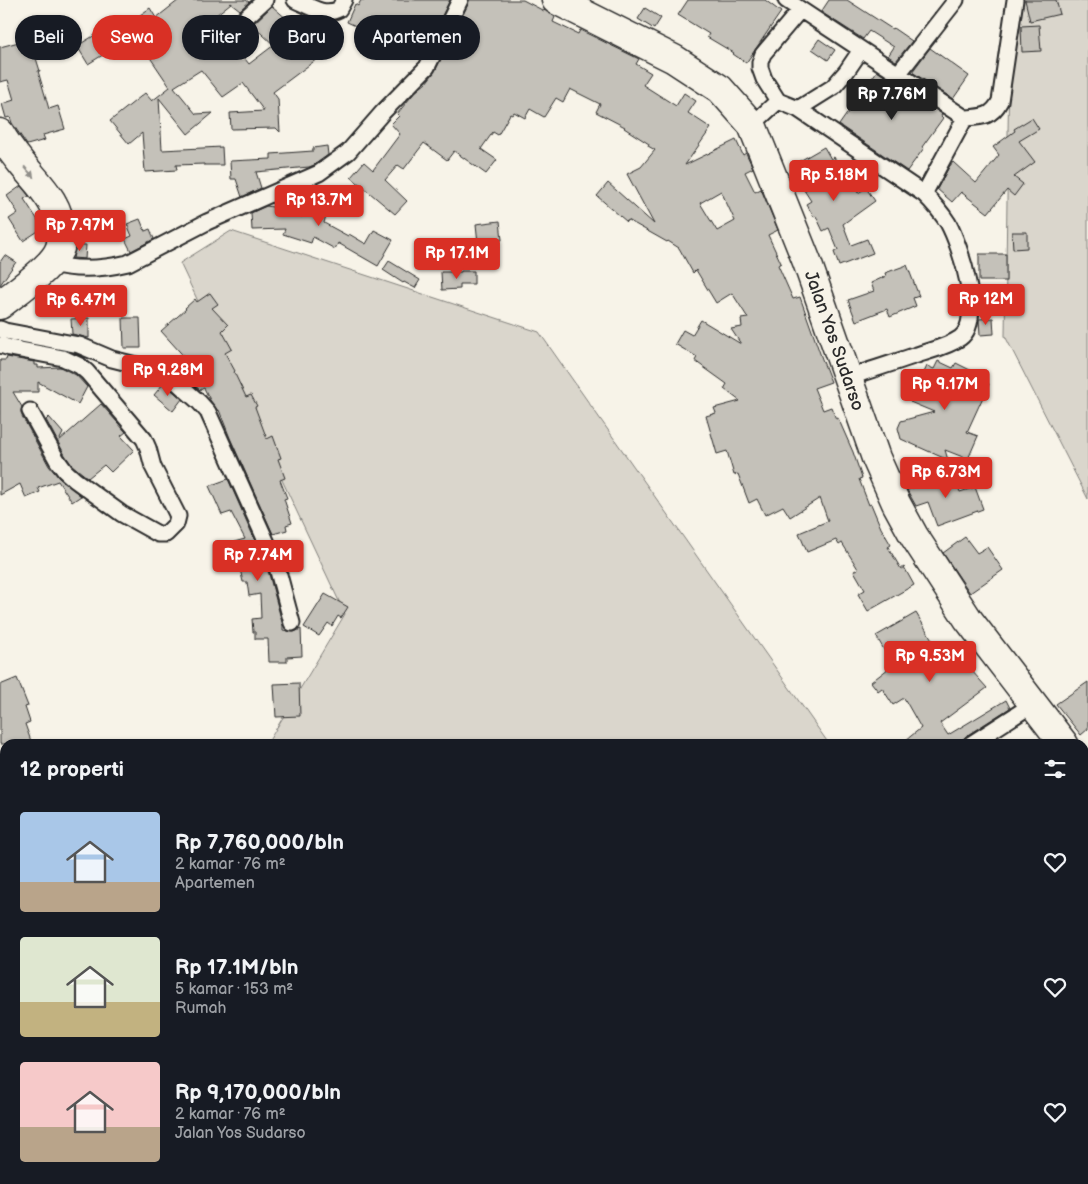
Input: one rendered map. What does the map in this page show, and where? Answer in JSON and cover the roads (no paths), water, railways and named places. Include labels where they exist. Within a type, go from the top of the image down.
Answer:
[{"type":"highway","name":"Jalan Yos Sudarso","points":[[556,0],[674,59],[720,89],[752,124],[808,262],[876,458],[896,503],[914,536],[968,619],[1060,739]]},
{"type":"highway","points":[[0,133],[17,158],[48,194],[60,221],[62,234],[61,245],[50,263],[0,305]]},
{"type":"street","points":[[248,15],[265,0]]},
{"type":"street","points":[[295,0],[323,12],[329,12],[339,9],[344,0]]},
{"type":"street","points":[[50,263],[63,267],[80,268],[115,266],[128,262],[206,222],[319,173],[348,152],[427,67],[460,0]]},
{"type":"street","points":[[786,0],[964,118],[979,118],[990,114],[996,109],[1000,101],[1015,0]]},
{"type":"street","points":[[898,74],[956,0]]},
{"type":"street","points":[[800,10],[763,54],[760,68],[764,79],[778,100],[798,109],[924,194],[938,208],[956,240],[969,291],[971,314],[968,327],[962,337],[951,343],[849,377]]},
{"type":"street","points":[[798,109],[833,87],[861,50]]},
{"type":"street","points":[[752,124],[778,100]]},
{"type":"street","points":[[924,194],[964,118]]},
{"type":"street","points":[[0,329],[79,345],[112,359],[152,369],[172,378],[199,402],[208,412],[271,552],[292,623]]},
{"type":"street","points":[[0,345],[62,358],[88,372],[144,439],[153,467],[178,516],[176,524],[166,534],[158,534],[122,514],[75,480],[57,460],[30,411]]},
{"type":"street","points":[[980,739],[1033,704]]}]
